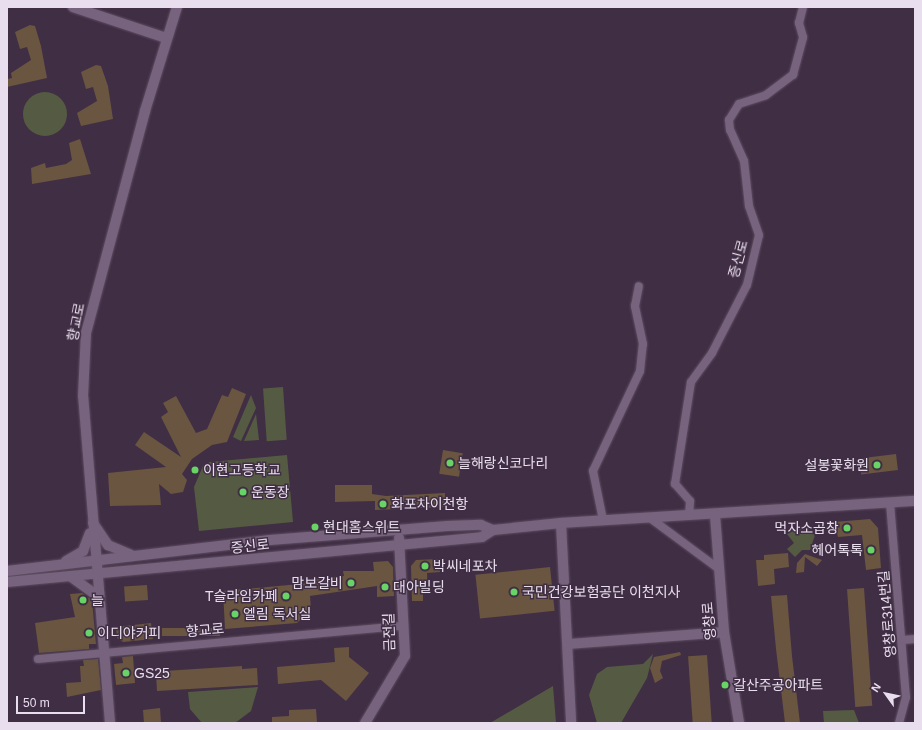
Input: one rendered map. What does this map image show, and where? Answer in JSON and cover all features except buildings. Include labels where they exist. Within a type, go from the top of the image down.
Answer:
[{"type":"main road","points":[[73,7],[166,38]]},
{"type":"main road","name":"향교로","points":[[110,723],[96,574],[83,396],[86,333],[166,38],[177,7]]},
{"type":"main road","name":"증신로","points":[[7,582],[482,537],[493,530],[561,523],[715,515],[915,501]]},
{"type":"main road","name":"영창로","points":[[715,515],[724,632],[739,723]]},
{"type":"main road","points":[[92,521],[108,545],[134,556]]},
{"type":"main road","points":[[57,565],[83,551],[92,521]]},
{"type":"main road","points":[[561,523],[569,644],[571,723]]},
{"type":"main road","name":"증신로","points":[[7,571],[134,556],[399,530],[481,525],[493,530]]},
{"type":"main road","name":"금전길","points":[[365,723],[400,668],[406,646],[399,530]]},
{"type":"main road","points":[[70,576],[98,597]]},
{"type":"main road","points":[[569,644],[724,632]]},
{"type":"street","name":"증신로","points":[[689,516],[690,501],[675,484],[691,382],[712,353],[747,285],[759,235],[749,206],[744,161],[730,130],[730,120],[739,104],[766,95],[794,75],[802,37],[800,23],[803,7]]},
{"type":"street","points":[[603,520],[593,471],[640,371],[643,344],[635,306],[639,286]]},
{"type":"street","name":"영창로314번길","points":[[890,502],[906,697],[899,723]]},
{"type":"street","points":[[650,518],[719,569]]},
{"type":"street","name":"향교로","points":[[38,659],[404,626]]},
{"type":"street","points":[[902,640],[915,639]]},
{"type":"green space","points":[[41,92],[49,92],[54,93],[61,98],[66,105],[66,123],[61,130],[54,135],[41,136],[33,133],[26,126],[23,118],[23,110],[26,102],[33,95]]},
{"type":"green space","points":[[283,387],[287,440],[267,441],[263,388]]},
{"type":"green space","points":[[251,395],[256,408],[241,441],[233,437]]},
{"type":"green space","points":[[256,414],[259,440],[244,441]]},
{"type":"green space","name":"운동장","points":[[287,455],[293,522],[199,531],[194,487],[203,466],[210,462]]},
{"type":"green space","points":[[797,529],[812,530],[815,535],[810,550],[802,550],[795,557],[787,549],[794,543],[787,534]]},
{"type":"green space","points":[[653,654],[647,678],[621,723],[597,723],[589,695],[597,674],[607,667],[643,664]]},
{"type":"green space","points":[[553,686],[556,723],[490,723]]},
{"type":"green space","points":[[258,687],[251,711],[235,723],[202,723],[190,709],[188,692]]},
{"type":"green space","points":[[854,710],[859,723],[824,723],[823,711]]},
{"type":"place","name":"늘해랑신코다리","points":[[450,463]]},
{"type":"place","name":"설봉꽃화원","points":[[877,465]]},
{"type":"place","name":"이현고등학교","points":[[195,470]]},
{"type":"place","name":"운동장","points":[[243,492]]},
{"type":"place","name":"화포차이천항","points":[[383,504]]},
{"type":"place","name":"현대홈스위트","points":[[315,527]]},
{"type":"place","name":"먹자소곱창","points":[[847,528]]},
{"type":"place","name":"헤어톡톡","points":[[871,550]]},
{"type":"place","name":"박씨네포차","points":[[425,566]]},
{"type":"place","name":"맘보갈비","points":[[351,583]]},
{"type":"place","name":"대아빌딩","points":[[385,587]]},
{"type":"place","name":"국민건강보험공단 이천지사","points":[[514,592]]},
{"type":"place","name":"T슬라임카페","points":[[286,596]]},
{"type":"place","name":"늘","points":[[83,600]]},
{"type":"place","name":"엘림 독서실","points":[[235,614]]},
{"type":"place","name":"이디야커피","points":[[89,633]]},
{"type":"place","name":"GS25","points":[[126,673]]},
{"type":"place","name":"갈산주공아파트","points":[[725,685]]}]
